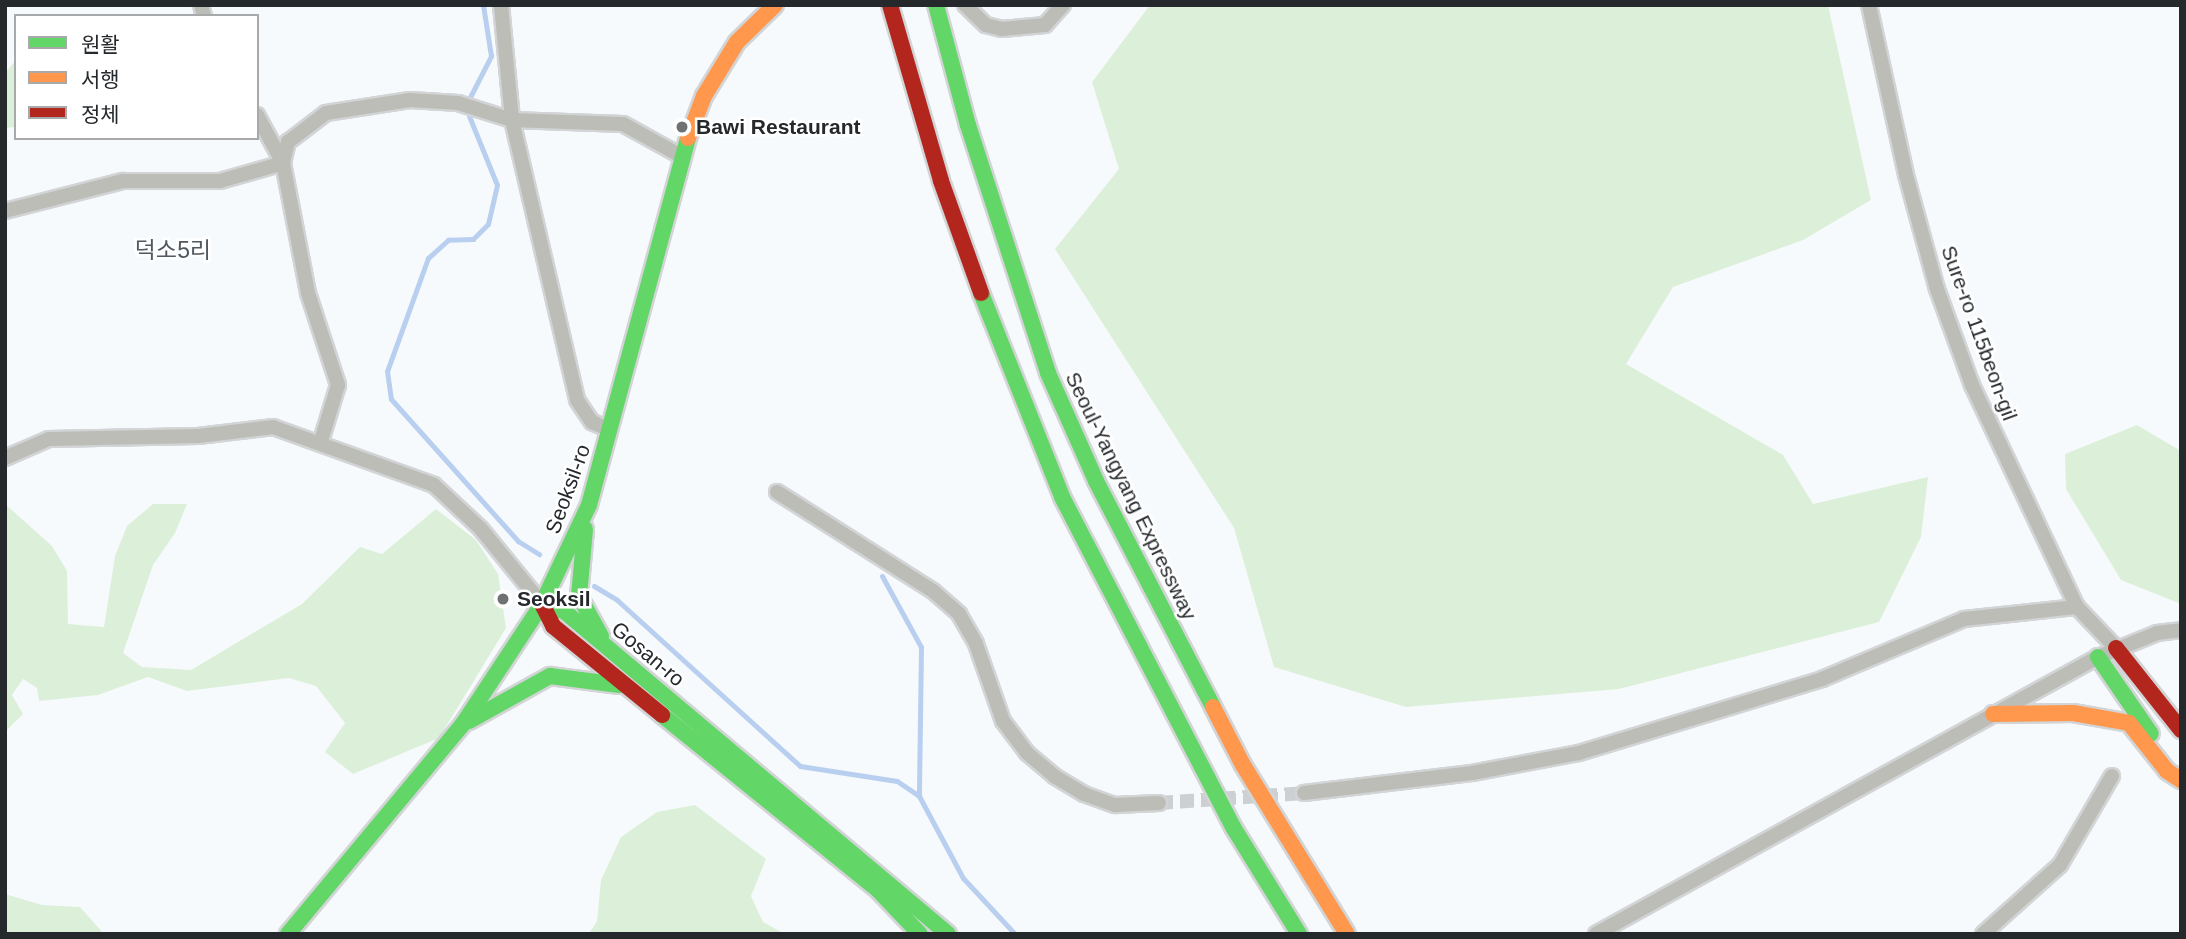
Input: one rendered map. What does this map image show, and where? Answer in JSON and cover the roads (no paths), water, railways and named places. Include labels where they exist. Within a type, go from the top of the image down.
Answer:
[{"type":"main road","name":"Seoksil-ro","points":[[288,934],[385,823],[463,724],[542,604],[589,505],[681,156],[704,96],[737,42],[775,5]]},
{"type":"main road","points":[[890,5],[941,181],[1010,373],[1062,497],[1233,827],[1299,934]]},
{"type":"main road","name":"Seoul-Yangyang Expressway","points":[[936,5],[968,125],[1048,373],[1096,481],[1243,765],[1347,934]]},
{"type":"main road","points":[[589,505],[579,596],[607,646]]},
{"type":"main road","name":"Gosan-ro","points":[[542,604],[564,611],[948,934]]},
{"type":"main road","name":"Gosan-ro","points":[[542,604],[553,626],[623,686],[879,891],[920,934]]},
{"type":"main road","points":[[2116,648],[2181,730]]},
{"type":"main road","points":[[2098,657],[2181,779]]},
{"type":"main road","points":[[463,724],[525,686],[550,676],[623,686]]},
{"type":"main road","points":[[1993,714],[2073,713],[2129,723],[2167,771],[2181,779]]},
{"type":"street","points":[[501,5],[512,120],[577,400],[592,422],[610,430]]},
{"type":"street","points":[[965,5],[986,25],[1002,29],[1045,25],[1063,5]]},
{"type":"street","name":"Sure-ro 115beon-gil","points":[[1869,5],[1906,176],[1937,289],[2013,480],[2077,607],[2116,648]]},
{"type":"street","points":[[283,163],[288,142],[326,113],[410,100],[458,103],[512,120],[623,124],[681,156]]},
{"type":"street","points":[[259,119],[283,163],[308,293],[338,385],[321,441]]},
{"type":"street","points":[[5,211],[123,181],[220,181],[283,163]]},
{"type":"street","points":[[6,462],[49,439],[198,436],[274,426],[321,441],[433,485],[481,529],[542,604]]},
{"type":"street","points":[[776,492],[933,591],[958,614],[976,644],[1003,721],[1027,753],[1054,776],[1084,794],[1115,804],[1159,803]]},
{"type":"street","points":[[1304,793],[1472,773],[1579,753],[1822,679],[1964,620],[2077,607]]},
{"type":"street","points":[[1596,934],[2098,657],[2157,633],[2181,631]]},
{"type":"street","points":[[1983,934],[2060,865],[2112,776]]},
{"type":"waterway","points":[[468,101],[491,56],[483,5]]},
{"type":"waterway","points":[[469,116],[497,185],[488,224],[473,239],[448,240],[428,258],[387,371],[391,399],[518,541],[539,554]]},
{"type":"waterway","points":[[882,576],[921,647],[919,796]]},
{"type":"waterway","points":[[594,586],[617,600],[800,766],[897,781],[919,796],[963,878],[1015,934]]},
{"type":"tunnel","points":[[1159,803],[1304,793]]},
{"type":"place","name":"Bawi Restaurant","points":[[682,127]]},
{"type":"place","name":"Seoksil","points":[[503,599]]},
{"type":"district","name":"덕소5리","points":[[173,250]]}]
